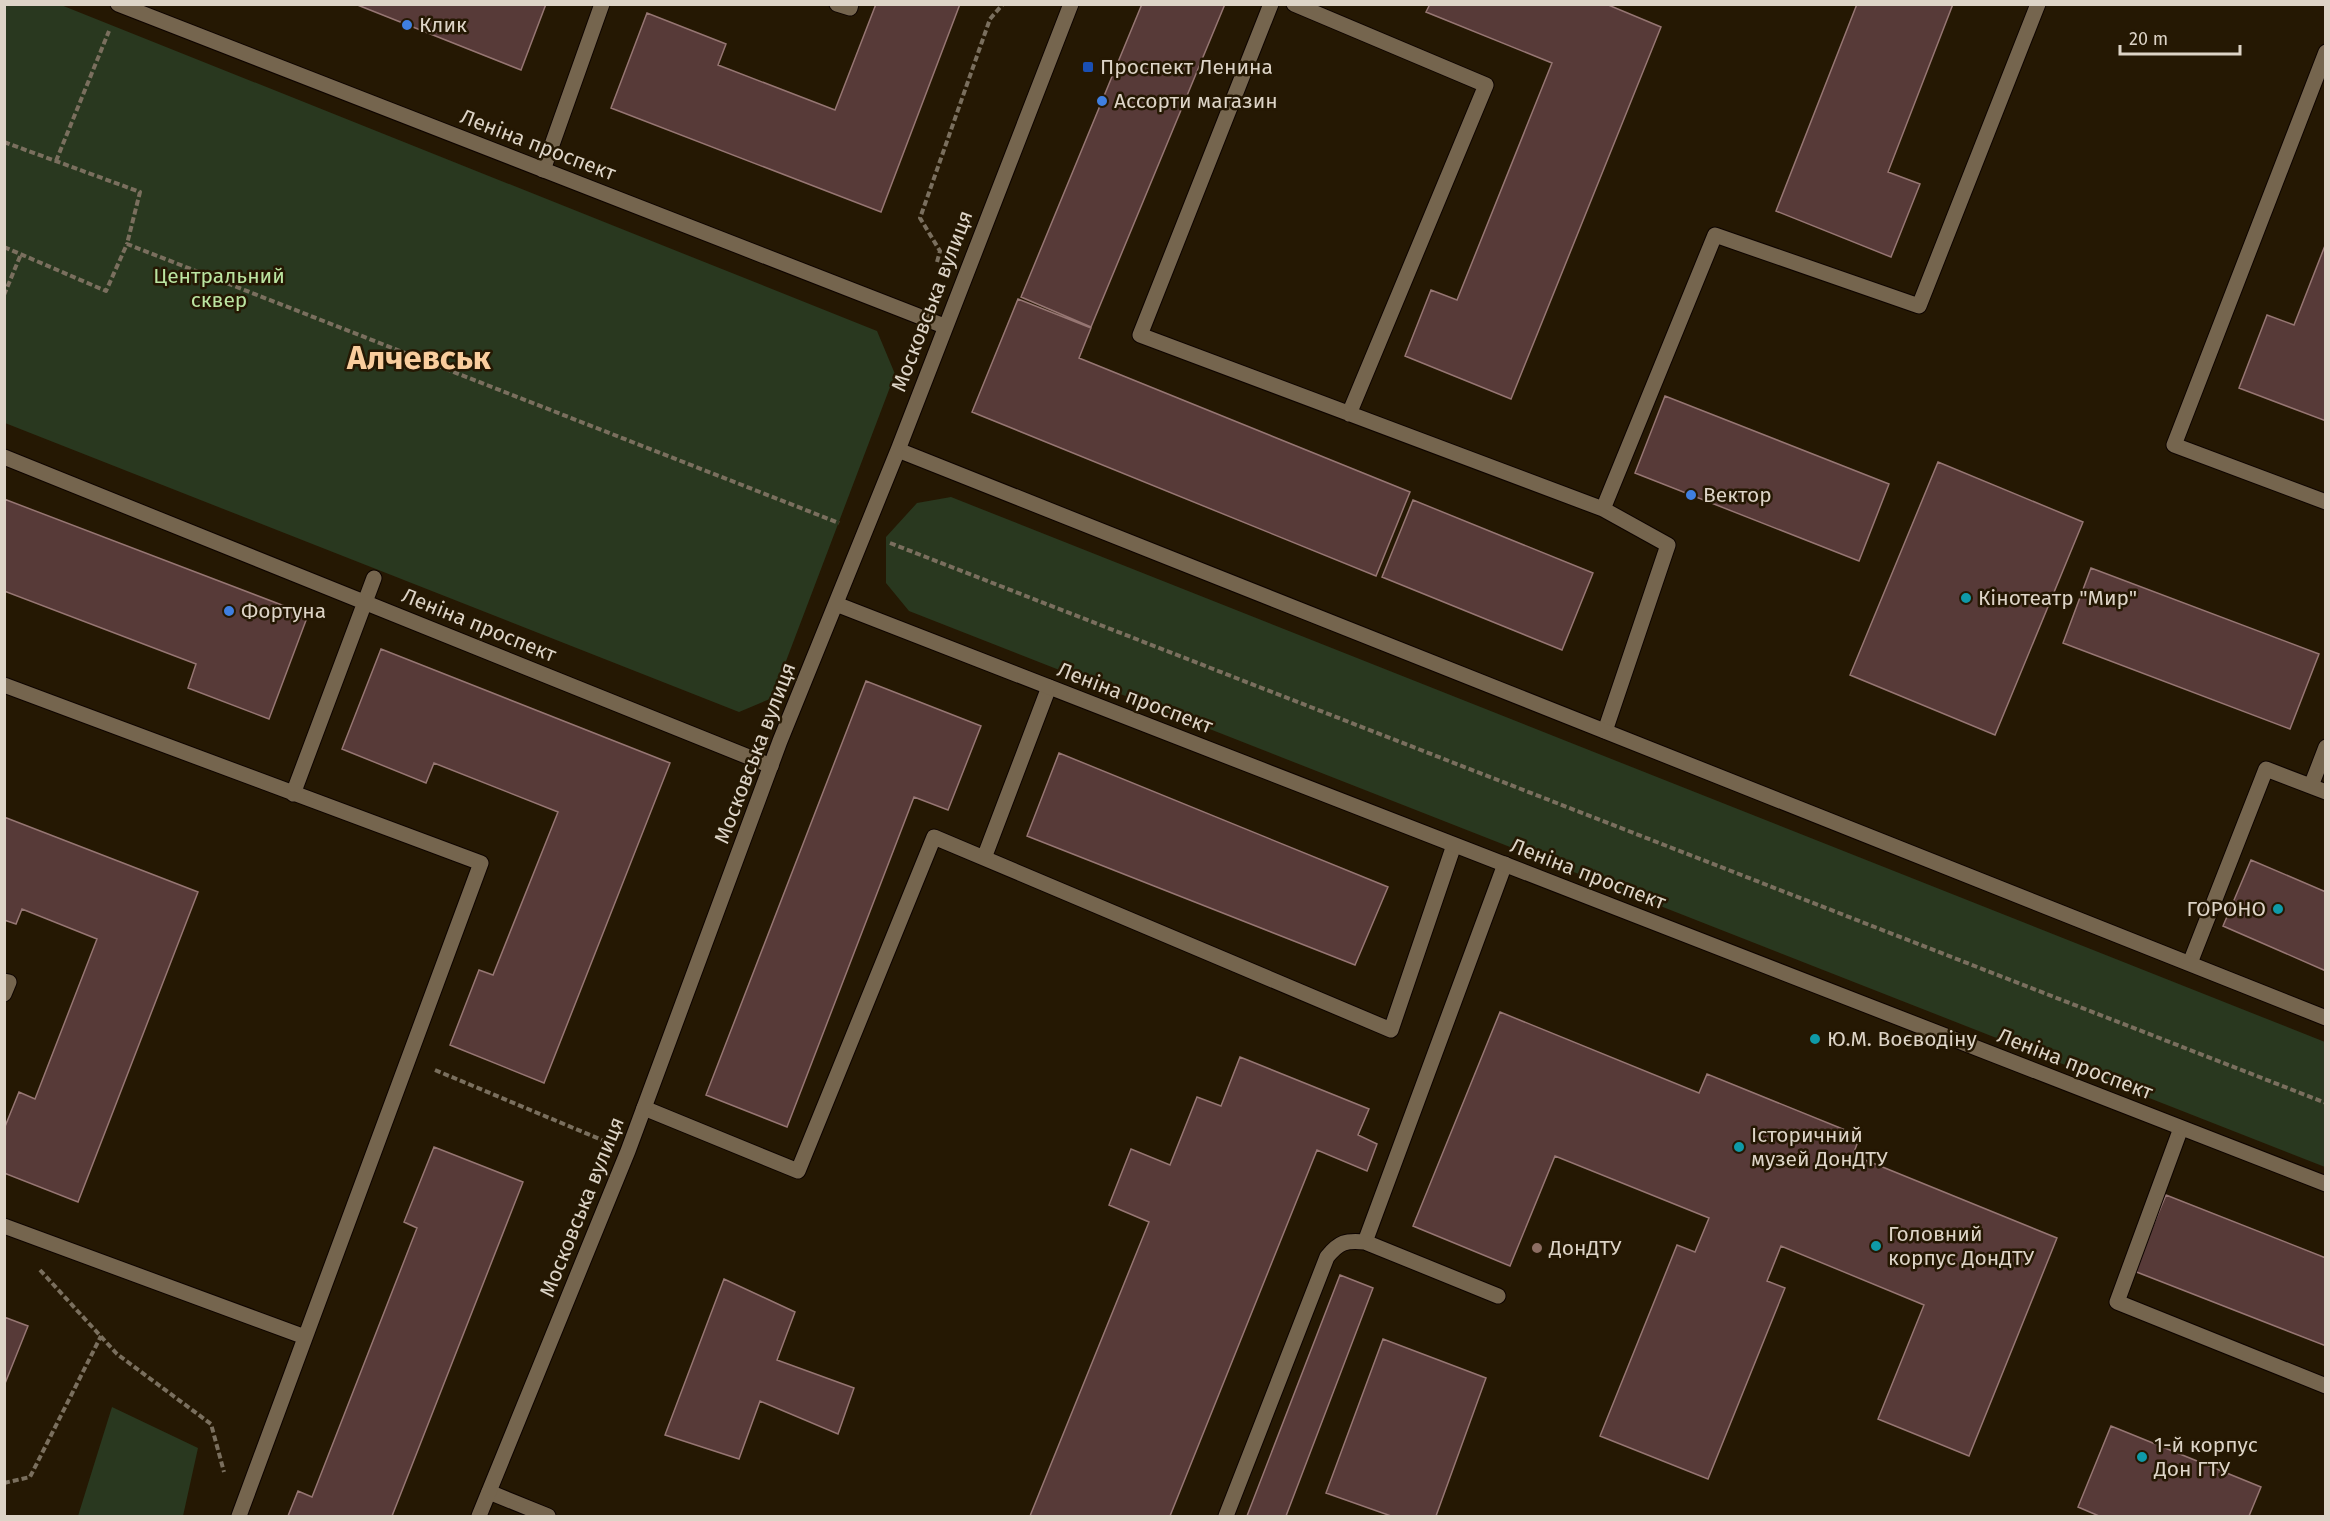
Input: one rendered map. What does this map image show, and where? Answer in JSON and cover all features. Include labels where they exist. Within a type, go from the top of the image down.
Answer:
[{"type":"street","points":[[543,170],[602,4]]},
{"type":"street","points":[[837,4],[850,8],[851,4]]},
{"type":"street","name":"Московська вулиця","points":[[479,1516],[628,1151],[771,766],[898,450],[944,326],[1071,4]]},
{"type":"street","points":[[1271,4],[1140,335],[1603,509],[1668,545],[1605,731]]},
{"type":"street","points":[[1294,4],[1486,85],[1349,414]]},
{"type":"street","points":[[1603,509],[1715,235],[1919,306],[2038,4]]},
{"type":"street","name":"Леніна проспект","points":[[119,5],[944,326]]},
{"type":"street","points":[[2325,52],[2174,445],[2325,501]]},
{"type":"street","points":[[898,450],[2325,1018]]},
{"type":"street","name":"Леніна проспект","points":[[4,457],[771,766]]},
{"type":"street","points":[[293,794],[374,578]]},
{"type":"street","name":"Леніна проспект","points":[[836,604],[2325,1184]]},
{"type":"street","points":[[4,685],[481,863],[239,1516]]},
{"type":"street","points":[[984,858],[1049,687]]},
{"type":"street","points":[[2190,963],[2266,769],[2318,789],[2325,747]]},
{"type":"street","points":[[644,1108],[798,1171],[934,837],[1391,1030],[1454,845]]},
{"type":"street","points":[[1365,1242],[1505,864]]},
{"type":"street","points":[[4,981],[9,982],[4,994]]},
{"type":"street","points":[[2181,1128],[2117,1302],[2325,1386]]},
{"type":"street","points":[[4,1226],[305,1337]]},
{"type":"street","points":[[1226,1516],[1327,1257],[1337,1244],[1348,1240],[1365,1242],[1498,1296]]},
{"type":"street","points":[[489,1492],[548,1516]]},
{"type":"path","points":[[935,273],[940,251],[920,218],[990,19],[1003,4]]},
{"type":"path","points":[[56,161],[119,5]]},
{"type":"path","points":[[4,142],[140,192],[128,243],[106,291],[4,247]]},
{"type":"path","points":[[128,243],[2325,1103]]},
{"type":"path","points":[[4,295],[21,254]]},
{"type":"path","points":[[407,1059],[628,1151]]},
{"type":"path","points":[[37,1267],[117,1354],[211,1424],[225,1475]]},
{"type":"path","points":[[4,1483],[30,1477],[101,1336]]},
{"type":"green space","name":"Центральний сквер","points":[[4,5],[61,5],[877,331],[895,374],[772,698],[739,712],[5,423]]},
{"type":"green space","points":[[951,497],[2325,1042],[2325,1167],[909,611],[886,583],[886,537],[917,503]]},
{"type":"green space","points":[[112,1407],[198,1448],[183,1516],[78,1516]]},
{"type":"building","points":[[355,4],[546,4],[521,70]]},
{"type":"building","points":[[876,4],[960,4],[881,212],[611,108],[647,13],[726,44],[718,65],[835,110]]},
{"type":"building","points":[[1142,4],[1225,4],[1091,327],[1021,297]]},
{"type":"building","points":[[1430,4],[1606,4],[1661,27],[1511,399],[1405,356],[1431,290],[1457,300],[1552,63],[1426,12]]},
{"type":"building","points":[[1857,4],[1953,4],[1888,172],[1920,184],[1891,257],[1776,211]]},
{"type":"building","points":[[2326,243],[2326,421],[2239,388],[2267,315],[2294,325]]},
{"type":"building","points":[[1018,299],[1091,328],[1079,358],[1410,492],[1376,576],[972,412]]},
{"type":"building","points":[[1665,396],[1889,484],[1859,561],[1635,473]]},
{"type":"building","name":"Кінотеатр \"Мир\"","points":[[1938,462],[2083,522],[1995,735],[1850,675]]},
{"type":"building","points":[[4,499],[308,615],[269,719],[188,688],[196,664],[4,591]]},
{"type":"building","points":[[1413,500],[1593,573],[1562,650],[1382,577]]},
{"type":"building","points":[[2091,568],[2319,654],[2290,729],[2063,643]]},
{"type":"building","points":[[381,649],[670,763],[544,1083],[450,1045],[479,970],[493,975],[558,812],[434,763],[426,783],[342,749]]},
{"type":"building","points":[[866,681],[981,726],[948,810],[914,797],[787,1127],[706,1095]]},
{"type":"building","points":[[1059,753],[1388,887],[1355,965],[1027,836]]},
{"type":"building","points":[[4,817],[198,892],[78,1202],[4,1173],[4,1129],[19,1092],[35,1099],[97,939],[22,909],[16,924],[4,920]]},
{"type":"building","name":"ГОРОНО","points":[[2251,860],[2326,892],[2326,971],[2223,926]]},
{"type":"building","name":"Головний корпус ДонДТУ","points":[[1500,1012],[1699,1093],[1707,1074],[1860,1136],[1853,1155],[2057,1238],[1969,1456],[1878,1419],[1924,1305],[1781,1246],[1767,1281],[1785,1288],[1708,1479],[1600,1436],[1677,1245],[1695,1252],[1709,1218],[1555,1156],[1510,1266],[1413,1226]]},
{"type":"building","points":[[1240,1057],[1369,1109],[1358,1135],[1377,1144],[1367,1171],[1317,1150],[1170,1516],[1030,1516],[1149,1222],[1109,1205],[1131,1149],[1170,1165],[1197,1097],[1221,1106]]},
{"type":"building","points":[[434,1147],[523,1182],[392,1516],[288,1516],[298,1491],[312,1497],[417,1228],[404,1222]]},
{"type":"building","points":[[2166,1195],[2326,1258],[2326,1346],[2134,1271]]},
{"type":"building","points":[[1340,1275],[1373,1288],[1286,1516],[1247,1516]]},
{"type":"building","points":[[724,1279],[795,1312],[777,1360],[854,1388],[838,1434],[760,1401],[739,1459],[665,1435]]},
{"type":"building","points":[[4,1317],[28,1326],[4,1386]]},
{"type":"building","points":[[1383,1339],[1486,1378],[1436,1516],[1391,1516],[1326,1493]]},
{"type":"building","name":"1-й корпус Дон ГТУ","points":[[2111,1426],[2261,1487],[2249,1516],[2099,1516],[2078,1507]]},
{"type":"place","name":"Клик","points":[[407,25]]},
{"type":"place","name":"Проспект Ленина","points":[[1088,67]]},
{"type":"place","name":"Ассорти магазин","points":[[1102,101]]},
{"type":"place","name":"Вектор","points":[[1691,495]]},
{"type":"place","name":"Кінотеатр \"Мир\"","points":[[1966,598]]},
{"type":"place","name":"Фортуна","points":[[229,611]]},
{"type":"place","name":"ГОРОНО","points":[[2278,909]]},
{"type":"place","name":"Ю.М. Воєводіну","points":[[1815,1039]]},
{"type":"place","name":"Історичний музей ДонДТУ","points":[[1739,1147]]},
{"type":"place","name":"Головний корпус ДонДТУ","points":[[1876,1246]]},
{"type":"place","name":"ДонДТУ","points":[[1537,1248]]},
{"type":"place","name":"1-й корпус Дон ГТУ","points":[[2142,1457]]},
{"type":"district","name":"Алчевськ","points":[[419,357]]}]
